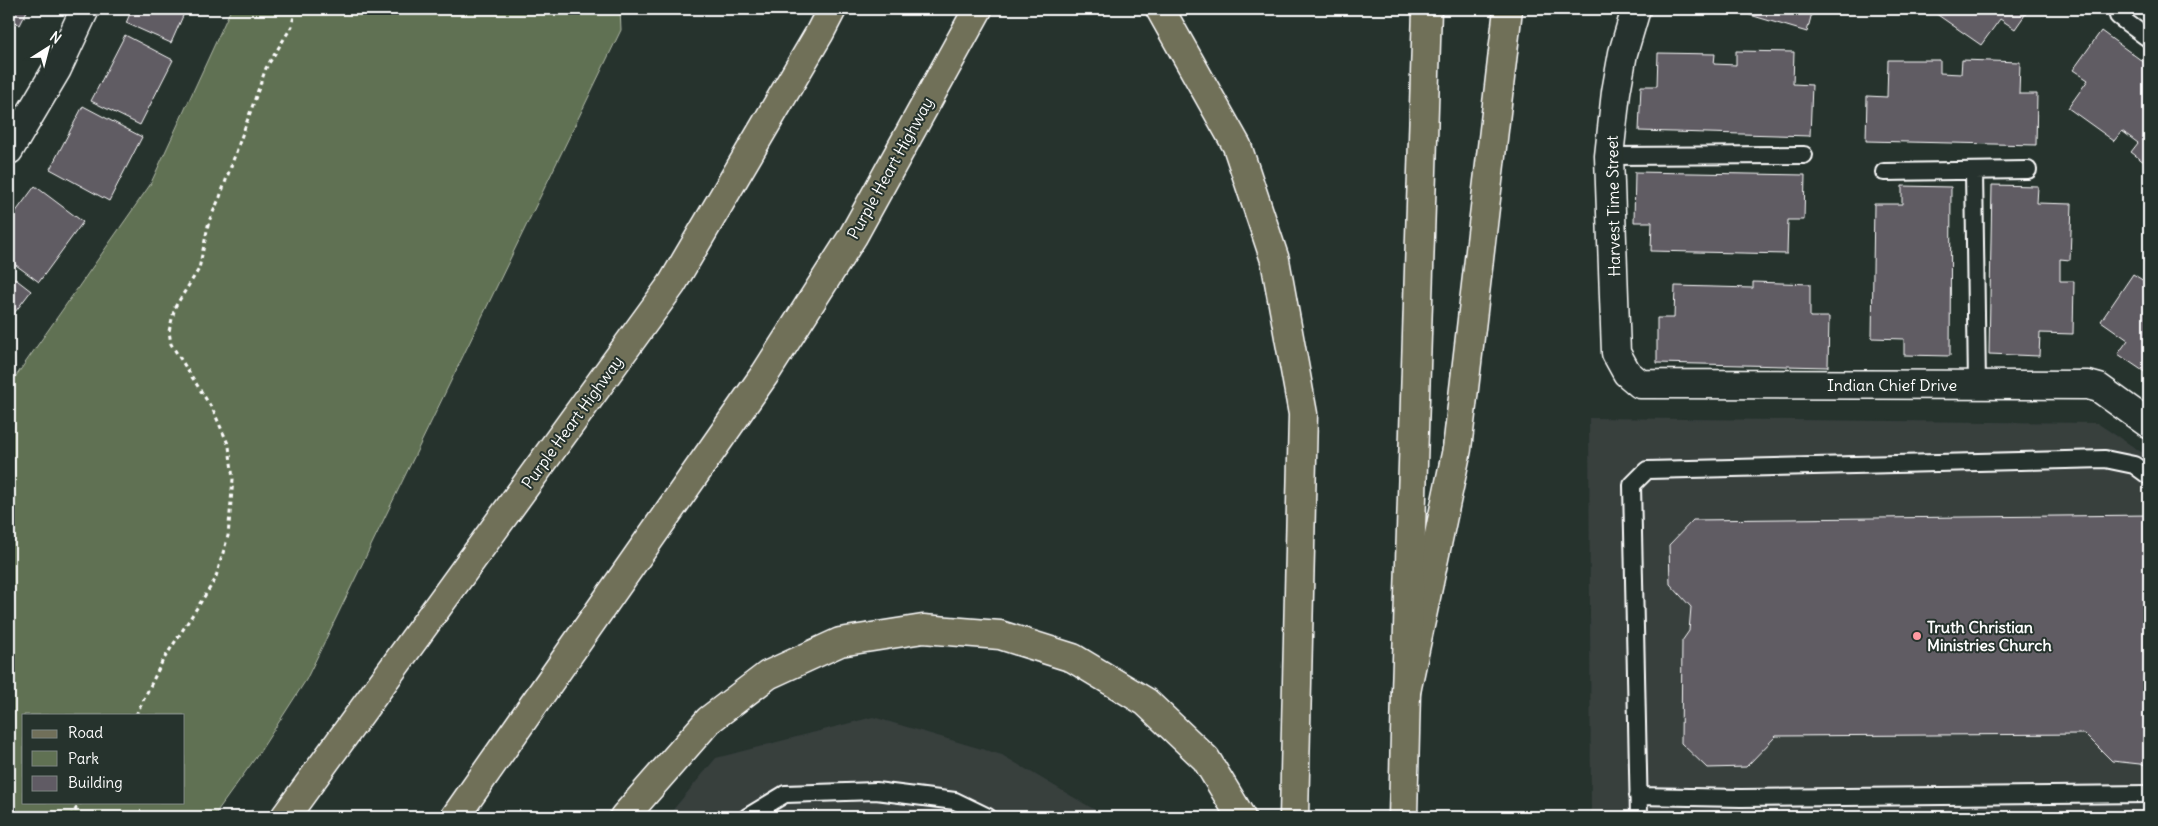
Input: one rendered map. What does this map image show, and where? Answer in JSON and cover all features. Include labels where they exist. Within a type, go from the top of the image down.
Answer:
[{"type":"main road","name":"Purple Heart Highway","points":[[285,817],[672,284],[832,9]]},
{"type":"main road","name":"Purple Heart Highway","points":[[455,817],[765,374],[853,236],[978,9]]},
{"type":"main road","points":[[1160,9],[1237,146],[1274,260],[1303,414],[1294,817]]},
{"type":"main road","points":[[1403,817],[1427,9]]},
{"type":"main road","points":[[1406,692],[1457,449],[1508,9]]},
{"type":"main road","points":[[624,817],[709,720],[768,675],[840,642],[923,629],[1000,635],[1073,658],[1146,702],[1206,759],[1241,817]]},
{"type":"street","points":[[9,150],[57,69],[85,9]]},
{"type":"street","name":"Harvest Time Street","points":[[1627,373],[1616,354],[1609,156],[1616,92],[1623,53],[1636,9]]},
{"type":"street","name":"Indian Chief Drive","points":[[1627,373],[1640,384],[2088,385],[2099,388],[2149,424]]},
{"type":"lane","points":[[2118,16],[2149,39]]},
{"type":"lane","points":[[1609,156],[1804,155]]},
{"type":"lane","points":[[1884,172],[2028,170]]},
{"type":"lane","points":[[1974,171],[1977,385]]},
{"type":"lane","points":[[1638,817],[1632,486],[1647,470],[2105,459],[2134,466],[2149,476]]},
{"type":"lane","points":[[747,817],[785,794],[876,791],[955,801],[988,817]]},
{"type":"lane","points":[[1638,796],[1741,798],[2149,794]]},
{"type":"path","points":[[136,714],[162,662],[214,580],[228,536],[233,479],[229,446],[214,410],[171,344],[169,330],[175,307],[199,269],[209,221],[220,197],[266,68],[292,26],[295,9]]},
{"type":"path","points":[[70,817],[80,804]]},
{"type":"shaded area","points":[[1589,418],[2097,423],[2149,457],[2149,817],[1591,817]]},
{"type":"shaded area","points":[[873,717],[1002,755],[1107,817],[667,817],[716,758]]},
{"type":"green space","points":[[231,9],[620,9],[621,30],[306,680],[259,753],[213,817],[9,817],[9,386],[150,185]]},
{"type":"building","points":[[9,9],[28,9],[20,25],[13,21],[9,28]]},
{"type":"building","points":[[132,9],[186,9],[171,43],[126,23]]},
{"type":"building","points":[[1730,9],[1813,9],[1807,32]]},
{"type":"building","points":[[1937,9],[2029,9],[2015,29],[2000,19],[1981,45],[1935,13]]},
{"type":"building","points":[[2101,31],[2149,66],[2149,166],[2131,152],[2138,143],[2122,131],[2114,141],[2068,108],[2088,80],[2073,70]]},
{"type":"building","points":[[125,35],[173,60],[140,125],[91,101]]},
{"type":"building","points":[[1736,51],[1794,52],[1793,84],[1812,85],[1810,136],[1639,131],[1641,86],[1657,86],[1658,53],[1715,54],[1714,64],[1736,65]]},
{"type":"building","points":[[1888,60],[1940,60],[1940,73],[1961,74],[1962,60],[2020,62],[2019,94],[2037,94],[2036,145],[1866,141],[1867,96],[1887,97]]},
{"type":"building","points":[[83,106],[142,137],[109,201],[50,169]]},
{"type":"building","points":[[1635,172],[1805,175],[1804,220],[1788,220],[1787,254],[1651,251],[1652,222],[1634,222]]},
{"type":"building","points":[[1992,185],[2038,186],[2037,203],[2072,204],[2070,260],[2060,259],[2060,281],[2074,281],[2073,334],[2040,333],[2039,356],[1989,354]]},
{"type":"building","points":[[35,186],[83,222],[39,282],[9,260],[9,221]]},
{"type":"building","points":[[1902,186],[1951,187],[1950,356],[1904,355],[1904,339],[1872,338],[1874,204],[1902,204]]},
{"type":"building","points":[[9,274],[31,291],[9,320]]},
{"type":"building","points":[[2133,274],[2144,281],[2149,274],[2149,375],[2118,354],[2128,340],[2101,321]]},
{"type":"building","points":[[1753,282],[1810,284],[1810,317],[1829,317],[1828,367],[1657,363],[1657,318],[1674,318],[1675,286],[1753,288]]},
{"type":"building","name":"Truth Christian Ministries Church","points":[[2149,515],[2149,765],[2112,761],[2085,734],[1776,736],[1746,767],[1707,768],[1681,743],[1682,641],[1689,631],[1691,607],[1670,584],[1669,545],[1693,520]]},
{"type":"place","name":"Truth Christian Ministries Church","points":[[1917,636]]}]
